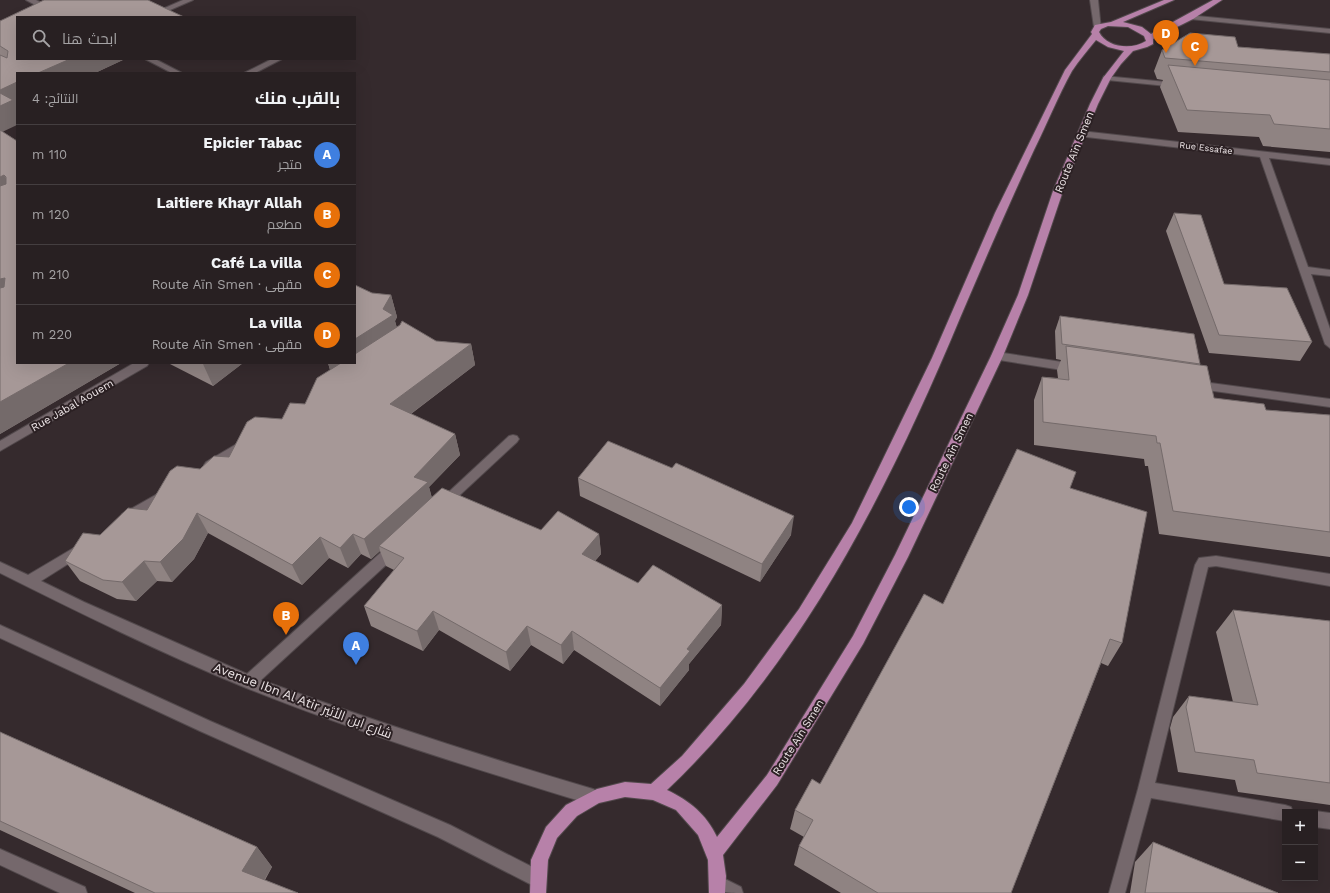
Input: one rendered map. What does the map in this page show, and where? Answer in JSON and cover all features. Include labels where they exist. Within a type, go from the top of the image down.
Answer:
[{"type":"main road","points":[[654,792],[687,761],[749,689],[804,613],[857,526],[938,358],[1000,213],[1069,70],[1097,31],[1170,0]]},
{"type":"main road","points":[[1097,31],[1102,41],[1112,46],[1130,49],[1144,46],[1150,42],[1150,38],[1218,0]]},
{"type":"main road","points":[[1112,24],[1136,27],[1145,32],[1150,38]]},
{"type":"main road","name":"Route Aïn Smen","points":[[715,853],[772,780],[858,640],[901,556],[998,356],[1023,295],[1058,191],[1081,134],[1107,78],[1118,62],[1130,49]]},
{"type":"main road","points":[[538,886],[544,848],[554,830],[568,813],[593,797],[619,790],[636,789],[654,792],[672,799],[696,818],[708,834],[715,853],[718,888]]},
{"type":"street","points":[[30,0],[62,16]]},
{"type":"street","points":[[150,16],[189,0]]},
{"type":"street","points":[[1094,0],[1097,31]]},
{"type":"street","points":[[1190,17],[1330,31]]},
{"type":"street","points":[[151,60],[176,72]]},
{"type":"street","points":[[250,72],[276,60]]},
{"type":"street","points":[[1107,78],[1185,86]]},
{"type":"street","name":"Rue Essafae","points":[[1081,134],[1330,162]]},
{"type":"street","points":[[1264,155],[1330,344]]},
{"type":"street","points":[[1305,270],[1330,273]]},
{"type":"street","points":[[998,356],[1088,370]]},
{"type":"street","name":"Rue Jabal Aouem","points":[[0,447],[141,364]]},
{"type":"street","points":[[1182,382],[1330,403]]},
{"type":"street","points":[[202,470],[255,436]]},
{"type":"street","points":[[432,514],[513,439]]},
{"type":"street","points":[[115,526],[175,488]]},
{"type":"street","points":[[29,581],[95,539]]},
{"type":"street","points":[[249,682],[403,541]]},
{"type":"street","points":[[1117,893],[1146,789],[1200,570],[1204,562],[1216,561],[1330,580]]},
{"type":"street","name":"Avenue Ibn Al Atir شارع ابن الأثير","points":[[0,567],[249,682],[356,722],[489,766],[593,797]]},
{"type":"street","points":[[0,630],[205,726],[444,831],[538,886]]},
{"type":"street","points":[[1146,789],[1282,813]]},
{"type":"street","points":[[1318,819],[1330,821]]},
{"type":"street","points":[[0,857],[79,893]]},
{"type":"street","points":[[718,888],[734,893]]},
{"type":"building","points":[[44,0],[148,0],[182,16],[16,16],[16,60],[68,60],[40,72],[16,72],[16,82],[0,90],[0,55],[7,58],[8,51],[0,46],[0,21]]},
{"type":"building","points":[[1190,33],[1235,37],[1238,47],[1330,54],[1330,72],[1165,58],[1162,50]]},
{"type":"building","points":[[1168,65],[1330,80],[1330,129],[1274,124],[1270,115],[1187,110]]},
{"type":"building","points":[[0,93],[13,100],[0,106]]},
{"type":"building","points":[[0,130],[16,140],[16,364],[67,364],[0,402],[0,288],[4,287],[5,278],[0,279],[0,186],[6,184],[6,177],[4,175],[0,177]]},
{"type":"building","points":[[1174,213],[1201,215],[1224,284],[1287,288],[1312,342],[1219,335]]},
{"type":"building","points":[[356,285],[372,293],[391,295],[383,309],[393,315],[356,338]]},
{"type":"building","points":[[1060,316],[1194,334],[1200,364],[1062,344]]},
{"type":"building","points":[[402,321],[436,341],[471,344],[390,404],[455,434],[414,477],[428,482],[364,539],[353,534],[340,548],[320,537],[292,565],[197,513],[183,539],[160,562],[144,561],[122,582],[103,580],[65,561],[83,533],[100,535],[128,508],[147,510],[170,471],[177,466],[200,469],[214,456],[229,457],[247,422],[255,417],[282,419],[290,403],[305,404],[317,378],[339,364],[356,364],[356,353],[400,325]]},
{"type":"building","points":[[1066,346],[1207,366],[1214,398],[1264,404],[1266,410],[1330,415],[1330,532],[1173,511],[1160,443],[1157,443],[1156,436],[1043,422],[1042,377],[1069,380]]},
{"type":"building","points":[[608,441],[672,468],[676,463],[794,516],[762,564],[578,478]]},
{"type":"building","points":[[1017,449],[1076,472],[1070,488],[1147,512],[1122,643],[1110,639],[1011,893],[878,893],[799,846],[813,820],[795,810],[812,779],[820,784],[924,594],[943,604]]},
{"type":"building","points":[[442,488],[541,530],[558,511],[599,534],[582,554],[638,583],[653,565],[722,605],[687,649],[690,651],[660,688],[572,631],[561,645],[527,626],[506,652],[433,611],[417,631],[364,606],[404,558],[379,546]]},
{"type":"building","points":[[1233,610],[1330,621],[1330,783],[1257,773],[1254,760],[1195,752],[1186,707],[1189,696],[1258,705]]},
{"type":"building","points":[[0,732],[257,847],[242,871],[298,893],[155,893],[0,821]]},
{"type":"building","points":[[1153,842],[1278,893],[1145,893]]},
{"type":"place","name":"La villa","points":[[1166,53]]},
{"type":"place","name":"Café La villa","points":[[1195,66]]},
{"type":"place","name":"Laitiere Khayr Allah","points":[[286,635]]},
{"type":"place","name":"Epicier Tabac","points":[[356,665]]}]
